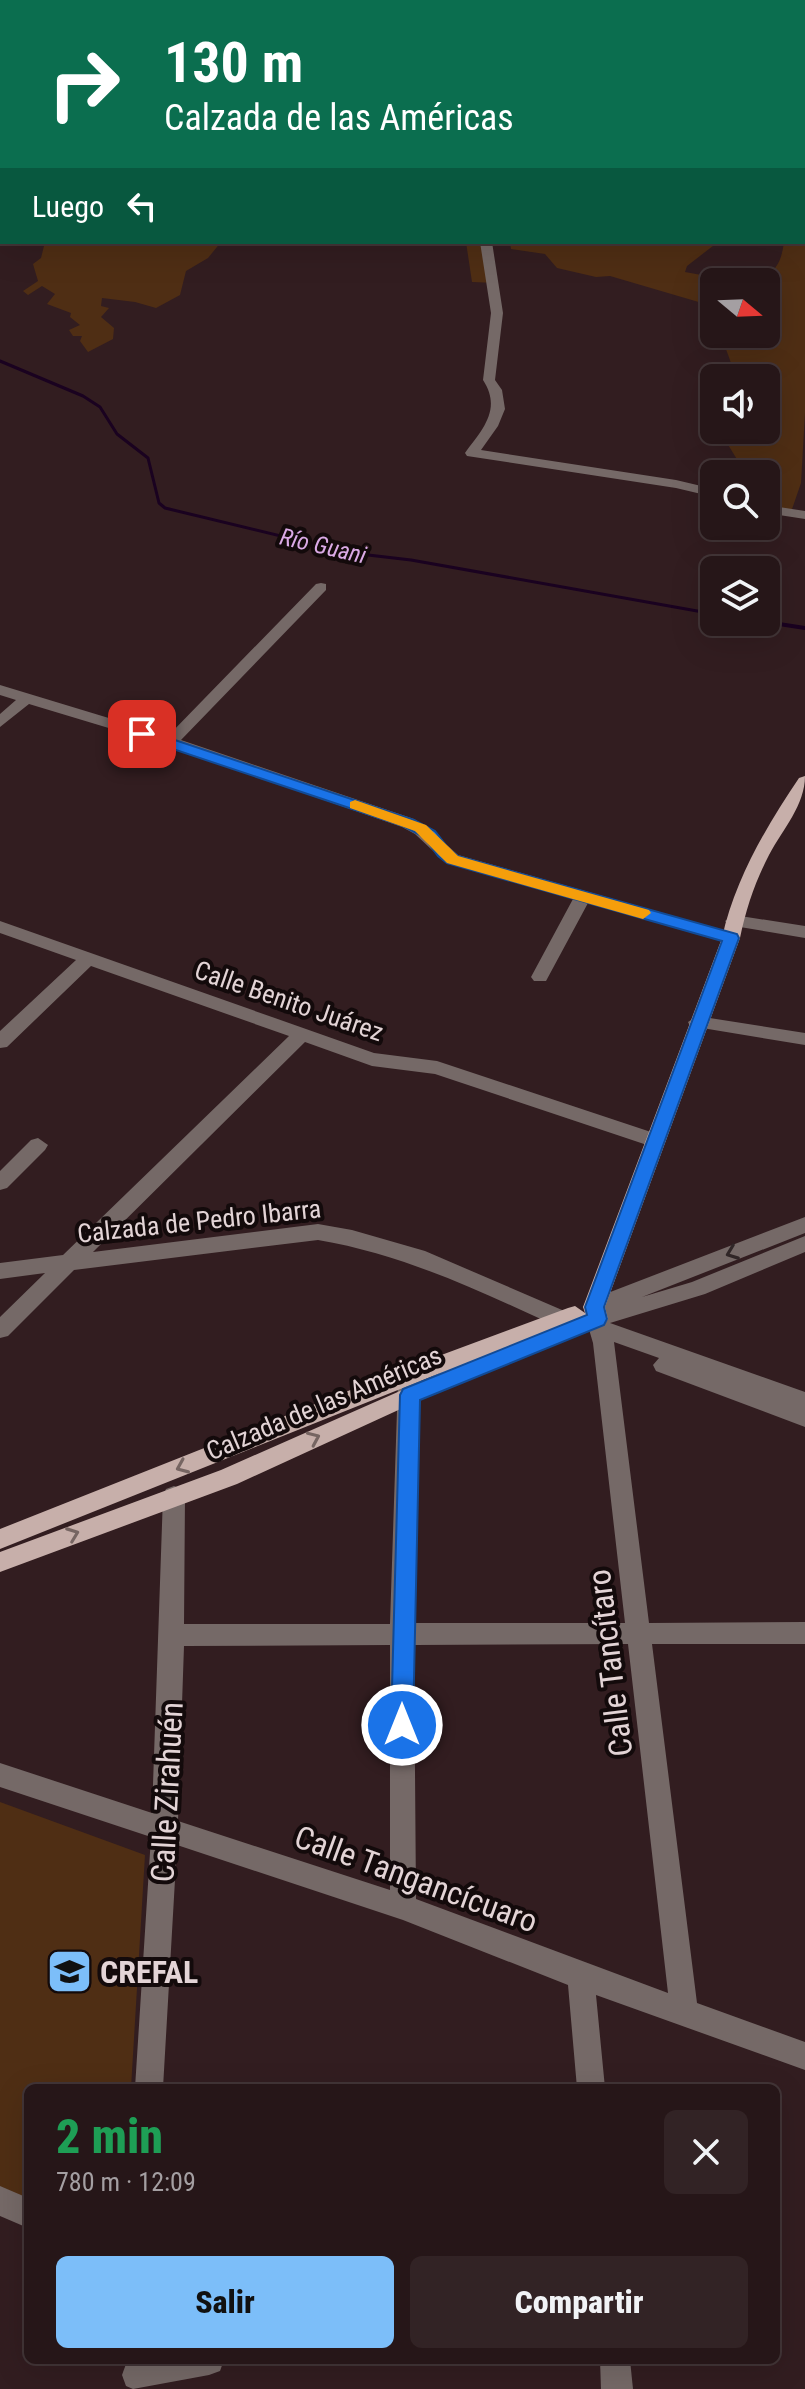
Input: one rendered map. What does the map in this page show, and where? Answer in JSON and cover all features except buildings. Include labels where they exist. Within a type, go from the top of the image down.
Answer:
[{"type":"main road","points":[[589,1324],[732,930],[767,843],[805,781]]},
{"type":"main road","name":"Calzada de las Américas","points":[[0,1539],[220,1451],[589,1324]]},
{"type":"main road","name":"Calzada de las Américas","points":[[0,1562],[229,1477],[409,1386]]},
{"type":"main road","points":[[220,1451],[229,1477]]},
{"type":"street","points":[[486,244],[497,313],[489,380],[501,395],[500,405],[472,453],[700,490]]},
{"type":"street","points":[[780,511],[805,515]]},
{"type":"street","points":[[171,742],[321,587]]},
{"type":"street","points":[[0,690],[171,742],[408,823],[429,834],[443,853],[452,859],[583,897],[732,930],[805,932]]},
{"type":"street","points":[[0,722],[27,698]]},
{"type":"street","points":[[540,977],[583,897]]},
{"type":"street","name":"Calle Benito Juárez","points":[[0,927],[372,1059],[437,1068],[656,1141]]},
{"type":"street","points":[[0,1042],[89,958]]},
{"type":"street","points":[[697,1022],[805,1039]]},
{"type":"street","points":[[0,1330],[302,1034]]},
{"type":"street","points":[[0,1183],[38,1145]]},
{"type":"street","name":"Calzada de las Américas","points":[[589,1324],[805,1225]]},
{"type":"street","name":"Calzada de Pedro Ibarra","points":[[0,1271],[318,1232],[346,1235],[464,1274],[754,1391]]},
{"type":"street","name":"Calzada de las Américas","points":[[589,1324],[698,1288],[805,1244]]},
{"type":"street","name":"Calle Tancítaro","points":[[589,1324],[639,1634],[684,2013]]},
{"type":"street","points":[[403,1907],[402,1634],[409,1386]]},
{"type":"street","points":[[754,1391],[805,1401]]},
{"type":"street","points":[[754,1391],[805,1418]]},
{"type":"street","name":"Calle Zirahuén","points":[[149,2084],[166,1827],[174,1635],[174,1496]]},
{"type":"street","points":[[174,1635],[805,1633]]},
{"type":"street","name":"Calle Tangancícuaro","points":[[0,1775],[403,1907],[581,1976],[805,2056]]},
{"type":"street","points":[[581,1976],[591,2084]]},
{"type":"street","points":[[0,2201],[24,2211]]},
{"type":"street","points":[[137,2375],[190,2364]]},
{"type":"street","points":[[615,2364],[617,2389]]},
{"type":"shaded area","points":[[44,244],[219,244],[208,258],[186,271],[180,295],[156,308],[102,298],[101,306],[109,308],[101,317],[114,328],[113,339],[88,352],[80,341],[82,336],[73,336],[69,330],[80,325],[70,317],[71,313],[47,304],[55,294],[42,286],[28,295],[23,291],[38,281],[33,264],[41,258]]},
{"type":"shaded area","points":[[466,244],[491,244],[496,283],[472,282]]},
{"type":"shaded area","points":[[510,244],[715,244],[687,266],[685,272],[700,275],[700,302],[610,276],[596,277],[557,268],[545,254],[511,249]]},
{"type":"shaded area","points":[[784,244],[805,244],[805,413],[801,483],[791,512],[780,511],[780,460],[737,460],[728,444],[780,444],[780,364],[731,364],[726,348],[780,348],[780,268],[775,268]]},
{"type":"shaded area","name":"CREFAL","points":[[0,1802],[145,1855],[131,2084],[24,2084],[24,2204],[0,2194]]},
{"type":"waterway","name":"Río Guani","points":[[0,361],[83,396],[100,407],[117,434],[148,458],[159,503],[165,508],[351,553],[411,560],[700,612]]},
{"type":"waterway","name":"Río Guani","points":[[780,624],[805,628]]},
{"type":"slow traffic","points":[[355,805],[420,828],[452,859],[643,913]]},
{"type":"place","name":"CREFAL","points":[[69,1972]]},
{"type":"route","points":[[142,734],[408,823],[429,834],[443,853],[452,859],[731,938],[697,1022],[594,1307],[597,1319],[410,1395],[402,1725]]}]
